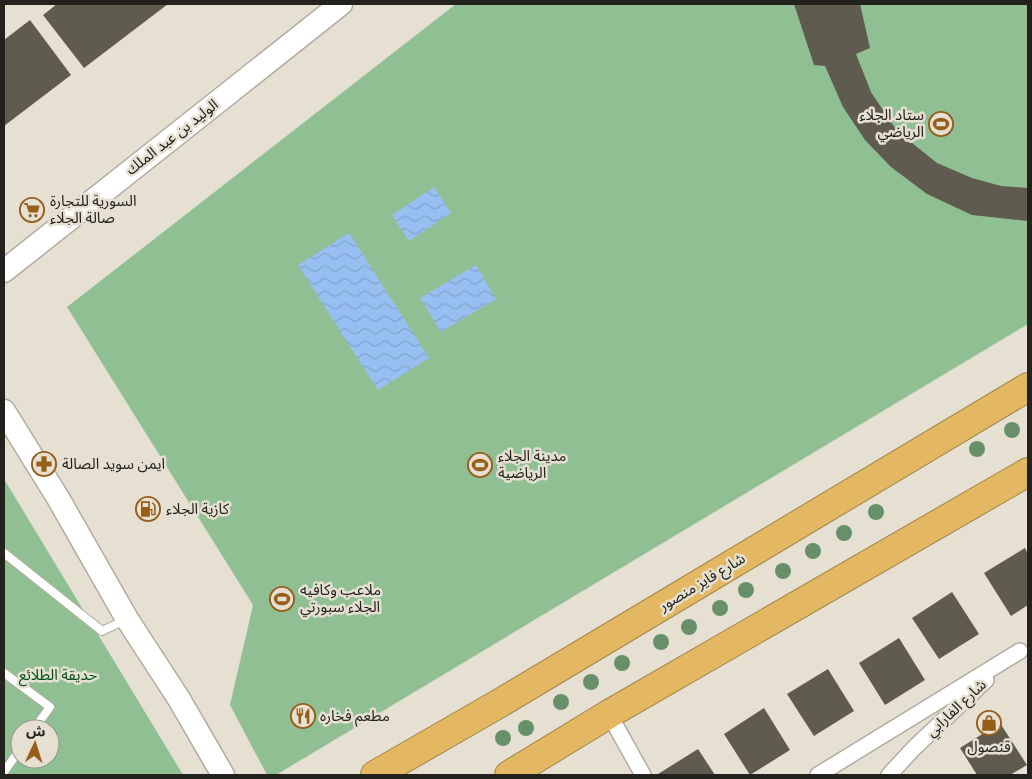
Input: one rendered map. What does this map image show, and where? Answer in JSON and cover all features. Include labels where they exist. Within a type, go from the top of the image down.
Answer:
[{"type":"highway","name":"شارع فايز منصور","points":[[375,775],[500,703],[1028,387]]},
{"type":"highway","points":[[509,775],[609,714],[1028,472]]},
{"type":"main road","name":"الوليد بن عبد الملك","points":[[4,271],[341,4]]},
{"type":"main road","points":[[4,411],[58,498],[127,619],[179,699],[223,775]]},
{"type":"street","points":[[818,775],[1024,649]]},
{"type":"street","name":"شارع الفارابي","points":[[890,775],[914,748],[957,706],[1024,649]]},
{"type":"street","points":[[609,714],[643,775]]},
{"type":"lane","points":[[4,553],[102,631],[127,619]]},
{"type":"lane","points":[[4,673],[50,706],[41,719]]},
{"type":"green space","name":"مدينة الجلاء الرياضية","points":[[456,4],[1028,4],[1028,324],[276,775],[267,775],[230,705],[253,605],[67,307]]},
{"type":"green space","name":"حديقة الطلائع","points":[[4,479],[183,775],[4,775]]},
{"type":"water","points":[[434,187],[451,213],[409,241],[392,215]]},
{"type":"water","points":[[349,233],[429,358],[378,390],[298,265]]},
{"type":"water","points":[[476,265],[496,299],[441,332],[420,298]]},
{"type":"building","points":[[57,4],[168,4],[84,68],[43,15]]},
{"type":"building","points":[[794,4],[860,4],[870,48],[856,54],[871,92],[897,131],[937,163],[972,178],[1001,186],[1028,188],[1028,221],[972,215],[927,194],[891,167],[865,140],[843,107],[825,66],[814,65]]},
{"type":"building","points":[[30,20],[71,75],[4,126],[4,40]]},
{"type":"building","points":[[1025,548],[1028,554],[1028,605],[1011,616],[984,573]]},
{"type":"building","points":[[952,592],[979,634],[939,659],[912,618]]},
{"type":"building","points":[[899,638],[925,680],[885,705],[859,663]]},
{"type":"building","points":[[828,669],[854,711],[814,736],[787,694]]},
{"type":"building","points":[[764,708],[790,750],[750,775],[724,734]]},
{"type":"building","points":[[1000,723],[1027,765],[1010,775],[977,775],[960,748]]},
{"type":"building","points":[[698,749],[715,775],[658,774]]},
{"type":"place","name":"ستاد الجلاء الرياضي","points":[[941,124]]},
{"type":"place","name":"السورية للتجارة صالة الجلاء","points":[[32,210]]},
{"type":"place","name":"ايمن سويد الصالة","points":[[44,464]]},
{"type":"place","name":"مدينة الجلاء الرياضية","points":[[480,465]]},
{"type":"place","name":"كازية الجلاء","points":[[148,509]]},
{"type":"place","name":"ملاعب وكافيه الجلاء سبورتي","points":[[282,599]]},
{"type":"place","name":"مطعم فخاره","points":[[303,716]]},
{"type":"place","name":"قنصول","points":[[989,723]]}]
